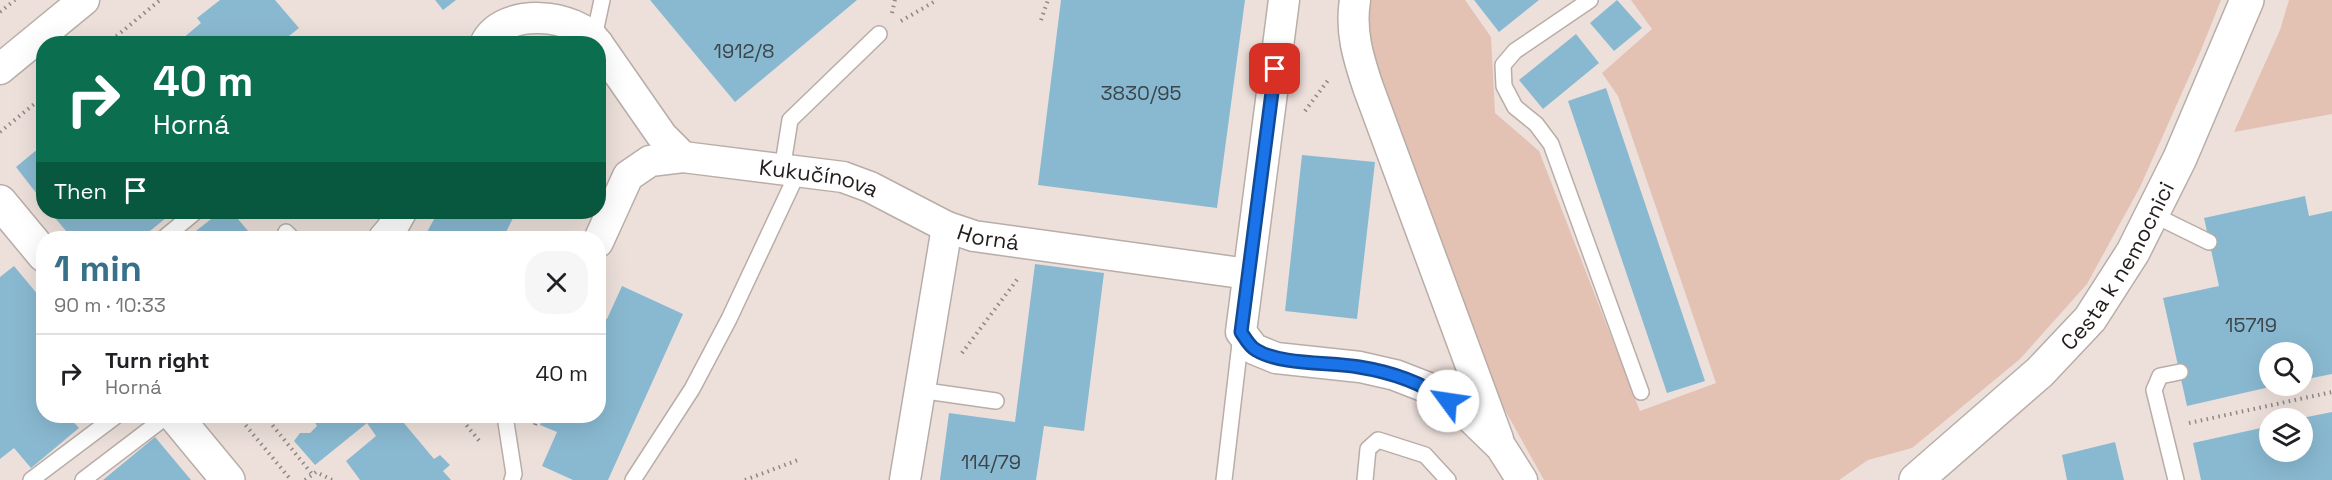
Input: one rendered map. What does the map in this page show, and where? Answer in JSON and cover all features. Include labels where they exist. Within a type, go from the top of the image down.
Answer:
[{"type":"street","points":[[40,36],[84,0]]},
{"type":"street","points":[[1284,0],[1241,332],[1254,349],[1276,358],[1360,367],[1395,375],[1431,389],[1466,413],[1501,447]]},
{"type":"street","points":[[1354,0],[1352,18],[1355,44],[1380,125],[1501,447],[1522,480]]},
{"type":"street","name":"Cesta k nemocnici","points":[[1916,480],[2040,372],[2090,318],[2133,252],[2180,159],[2247,0]]},
{"type":"street","points":[[489,36],[513,19],[534,17],[567,23],[589,36]]},
{"type":"street","points":[[0,69],[36,39]]},
{"type":"street","points":[[606,54],[662,136],[683,157]]},
{"type":"street","name":"Kukučínova","points":[[606,245],[628,176],[650,161],[683,157],[843,177],[947,227]]},
{"type":"street","points":[[0,202],[36,245]]},
{"type":"street","name":"Horná","points":[[905,480],[947,227],[974,236],[1248,274]]},
{"type":"street","points":[[181,423],[228,480]]},
{"type":"lane","points":[[598,36],[602,0]]},
{"type":"lane","points":[[1590,0],[1515,51],[1503,65],[1503,86],[1515,107],[1536,124],[1551,144],[1641,392]]},
{"type":"lane","points":[[633,480],[692,389],[729,319],[790,171],[790,120],[879,34]]},
{"type":"lane","points":[[2152,214],[2209,242]]},
{"type":"lane","points":[[172,231],[187,219]]},
{"type":"lane","points":[[1224,480],[1241,332]]},
{"type":"lane","points":[[2176,480],[2154,390],[2160,376],[2180,372]]},
{"type":"lane","points":[[919,390],[996,401]]},
{"type":"lane","points":[[31,480],[107,423]]},
{"type":"lane","points":[[83,480],[158,423]]},
{"type":"lane","points":[[506,423],[514,474],[512,480]]},
{"type":"lane","points":[[1365,480],[1368,448],[1378,440],[1425,455],[1448,480]]},
{"type":"path","points":[[0,12],[15,0]]},
{"type":"path","points":[[117,36],[160,0]]},
{"type":"path","points":[[879,34],[937,0]]},
{"type":"path","points":[[1041,20],[1048,0]]},
{"type":"path","points":[[1303,115],[1355,44]]},
{"type":"path","points":[[0,132],[36,103]]},
{"type":"path","points":[[919,390],[944,376],[1042,246]]},
{"type":"path","points":[[2164,429],[2332,392]]},
{"type":"path","points":[[245,423],[291,480]]},
{"type":"path","points":[[271,423],[312,474]]},
{"type":"path","points":[[745,480],[798,460]]},
{"type":"path","points":[[305,480],[316,472],[332,480]]},
{"type":"shaded area","points":[[1366,0],[1465,0],[1491,37],[1495,113],[1539,151],[1640,411],[1716,383],[1618,96],[1602,73],[1652,29],[1631,0],[2221,0],[2140,187],[2087,284],[2020,359],[1912,448],[1868,460],[1839,480],[1544,480],[1501,403],[1365,45]]},
{"type":"shaded area","points":[[2289,0],[2332,0],[2332,114],[2234,132],[2280,30]]},
{"type":"building","points":[[220,0],[275,0],[299,28],[289,36],[186,36],[201,23],[197,18]]},
{"type":"building","points":[[435,0],[456,0],[443,10]]},
{"type":"building","points":[[650,0],[857,0],[735,102]]},
{"type":"building","points":[[1061,0],[1245,0],[1217,208],[1038,185]]},
{"type":"building","points":[[1474,0],[1539,0],[1499,32]]},
{"type":"building","points":[[1617,0],[1642,28],[1614,51],[1590,23]]},
{"type":"building","points":[[1576,34],[1599,63],[1543,109],[1519,80]]},
{"type":"building","points":[[1606,88],[1705,381],[1667,393],[1568,101]]},
{"type":"building","points":[[36,150],[36,193],[16,167]]},
{"type":"building","points":[[1302,155],[1375,162],[1357,319],[1285,311]]},
{"type":"building","points":[[2305,196],[2309,216],[2332,211],[2332,374],[2313,378],[2313,342],[2259,342],[2259,389],[2187,406],[2163,298],[2219,286],[2204,218]]},
{"type":"building","points":[[56,219],[165,219],[150,231],[66,231]]},
{"type":"building","points":[[211,219],[238,219],[248,231],[196,231]]},
{"type":"building","points":[[434,219],[512,219],[506,231],[428,231]]},
{"type":"building","points":[[1035,264],[1104,273],[1084,431],[1044,426],[1036,480],[940,480],[949,413],[1015,422]]},
{"type":"building","points":[[14,266],[36,292],[36,423],[74,423],[79,428],[31,468],[14,448],[0,459],[0,277]]},
{"type":"building","points":[[622,286],[683,314],[608,480],[573,480],[542,466],[557,432],[540,425],[541,423],[606,423],[607,319]]},
{"type":"building","points":[[2332,412],[2332,480],[2201,480],[2193,443],[2259,428],[2259,462],[2313,462],[2313,416]]},
{"type":"building","points":[[315,423],[367,423],[315,465],[294,441],[300,433],[310,433],[317,426]]},
{"type":"building","points":[[367,423],[404,423],[434,459],[440,455],[450,465],[443,471],[451,480],[360,480],[346,461],[376,436]]},
{"type":"building","points":[[155,437],[191,480],[103,480]]},
{"type":"building","points":[[2115,442],[2124,480],[2067,480],[2062,455]]},
{"type":"route","points":[[1275,69],[1241,332],[1254,349],[1276,358],[1360,367],[1395,375],[1431,389],[1448,401]]}]
